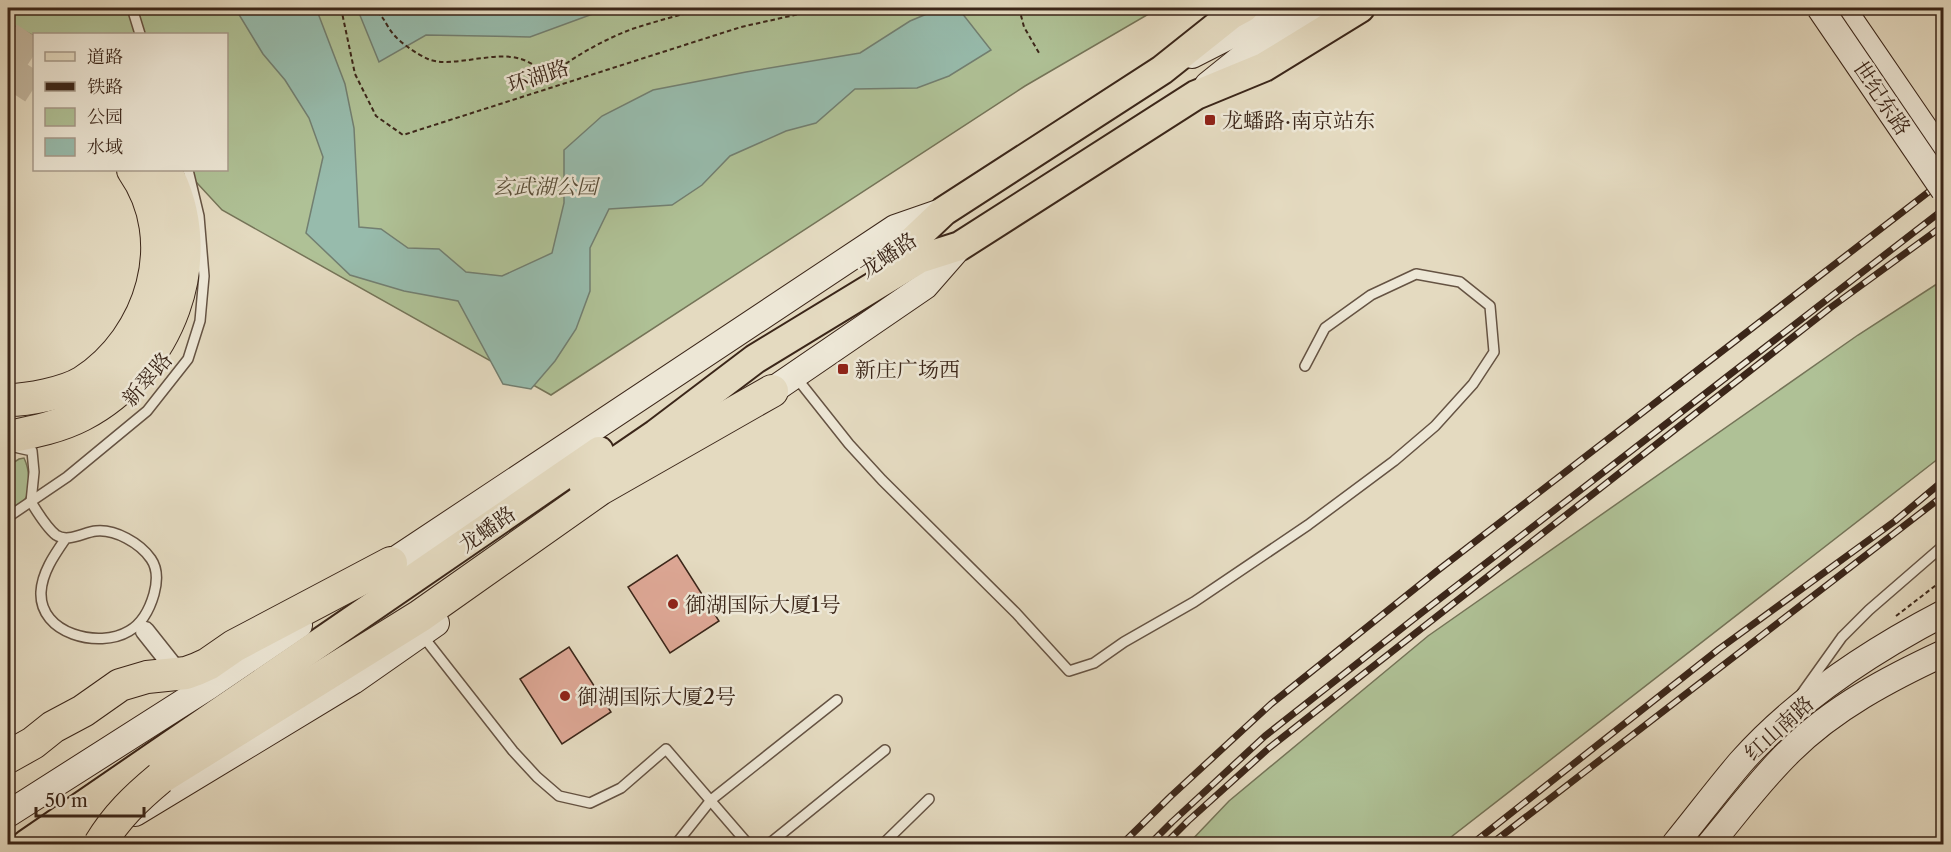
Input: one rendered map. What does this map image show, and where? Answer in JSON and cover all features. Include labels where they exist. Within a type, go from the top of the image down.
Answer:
[{"type":"highway","points":[[8,400],[24,400],[80,383],[100,369],[120,350],[145,310],[153,287],[159,245],[150,202],[134,171]]},
{"type":"highway","points":[[10,445],[80,416],[116,393],[144,363],[169,325],[182,283],[184,234],[179,206],[166,171]]},
{"type":"highway","points":[[100,844],[126,808],[160,778],[420,616],[600,489],[783,383]]},
{"type":"highway","points":[[8,757],[83,711],[120,685],[135,680],[186,674],[391,563]]},
{"type":"main road","name":"龙蟠路","points":[[27,844],[583,462],[745,344],[913,253],[960,246],[1196,95],[1264,68],[1359,8]]},
{"type":"main road","name":"龙蟠路","points":[[60,844],[656,434],[755,359],[913,253],[944,211],[1162,70],[1231,15],[1249,27]]},
{"type":"street","name":"龙蟠路","points":[[1196,95],[1249,27],[1279,8]]},
{"type":"street","name":"龙蟠路","points":[[1249,27],[1320,8]]},
{"type":"street","name":"世纪东路","points":[[1820,8],[1944,190]]},
{"type":"street","name":"世纪东路","points":[[1842,8],[1944,158]]},
{"type":"street","name":"龙蟠路","points":[[8,814],[209,686],[895,228],[944,211]]},
{"type":"street","name":"龙蟠路","points":[[83,844],[353,681],[624,490],[925,286],[960,246]]},
{"type":"street","name":"红山南路","points":[[1904,634],[1944,604]]},
{"type":"street","name":"红山南路","points":[[1675,844],[1742,761],[1784,719],[1850,668],[1904,634],[1944,613]]},
{"type":"street","points":[[145,631],[172,665]]},
{"type":"street","name":"红山南路","points":[[1710,844],[1790,750],[1834,714],[1884,681],[1944,653]]},
{"type":"lane","points":[[132,8],[140,33]]},
{"type":"lane","name":"新翠路","points":[[8,517],[67,477],[147,411],[188,359],[200,321],[204,276],[200,216],[188,171]]},
{"type":"lane","points":[[783,383],[849,444],[882,480],[1016,613],[1069,671],[1094,663],[1124,642],[1194,602],[1308,525],[1394,461],[1426,433],[1473,384],[1494,352],[1490,306],[1460,282],[1416,274],[1371,295],[1325,328],[1305,366]]},
{"type":"lane","points":[[10,445],[32,451],[34,472],[31,502],[57,535],[66,538],[98,531],[112,532],[140,547],[151,559],[156,570],[156,579],[150,606],[144,617],[131,630],[110,636],[92,638],[77,636],[66,632],[49,618],[41,593],[44,577],[56,552],[66,538]]},
{"type":"lane","points":[[1784,719],[1842,637],[1869,610],[1944,545]]},
{"type":"lane","points":[[420,633],[513,751],[537,777],[559,796],[590,803],[621,788],[666,749],[748,844]]},
{"type":"lane","points":[[676,844],[711,800],[837,700]]},
{"type":"lane","points":[[769,844],[885,750]]},
{"type":"lane","points":[[883,844],[929,799]]},
{"type":"path","name":"环湖路","points":[[341,8],[355,74],[376,116],[403,135],[741,27],[826,8]]},
{"type":"path","points":[[370,8],[381,14],[394,35],[430,60],[445,62],[474,58],[520,59],[550,75],[600,43],[632,29],[705,8]]},
{"type":"path","points":[[1019,8],[1024,27],[1039,53]]},
{"type":"green space","name":"玄武湖公园","points":[[8,8],[1159,8],[1025,86],[551,395],[222,210],[186,171],[228,171],[228,33],[33,33],[33,36],[8,23]]},
{"type":"green space","points":[[1943,280],[1943,455],[1442,844],[1188,844],[1229,801],[1428,636],[1858,335]]},
{"type":"green space","points":[[24,458],[29,479],[27,497],[21,504],[8,511],[8,466]]},
{"type":"water","points":[[235,8],[316,8],[345,84],[354,128],[359,227],[381,229],[408,248],[439,249],[466,272],[502,276],[552,253],[564,203],[564,150],[602,116],[653,90],[860,53],[910,21],[941,8],[958,8],[991,50],[949,76],[917,88],[855,89],[816,123],[786,131],[730,156],[702,185],[672,205],[609,209],[590,248],[590,291],[576,329],[555,361],[531,389],[503,384],[458,301],[404,291],[350,275],[306,233],[323,157],[309,118],[285,80],[263,54]]},
{"type":"water","points":[[357,8],[609,8],[530,37],[426,35],[379,62]]},
{"type":"building","name":"御湖国际大厦1号","points":[[677,555],[719,621],[670,653],[628,587]]},
{"type":"building","name":"御湖国际大厦2号","points":[[569,647],[611,712],[562,744],[520,679]]},
{"type":"tunnel","points":[[8,38],[33,54]]},
{"type":"tunnel","points":[[8,71],[33,87]]},
{"type":"railway","points":[[1122,844],[1271,704],[1437,571],[1944,180]]},
{"type":"railway","points":[[1150,844],[1265,736],[1944,209]]},
{"type":"railway","points":[[1165,844],[1269,748],[1830,308],[1944,225]]},
{"type":"railway","points":[[1472,844],[1719,649],[1895,521],[1944,480]]},
{"type":"railway","points":[[1491,844],[1944,495]]},
{"type":"place","name":"龙蟠路·南京站东","points":[[1210,120]]},
{"type":"place","name":"新庄广场西","points":[[843,369]]},
{"type":"place","name":"御湖国际大厦1号","points":[[673,604]]},
{"type":"place","name":"御湖国际大厦2号","points":[[565,696]]}]
